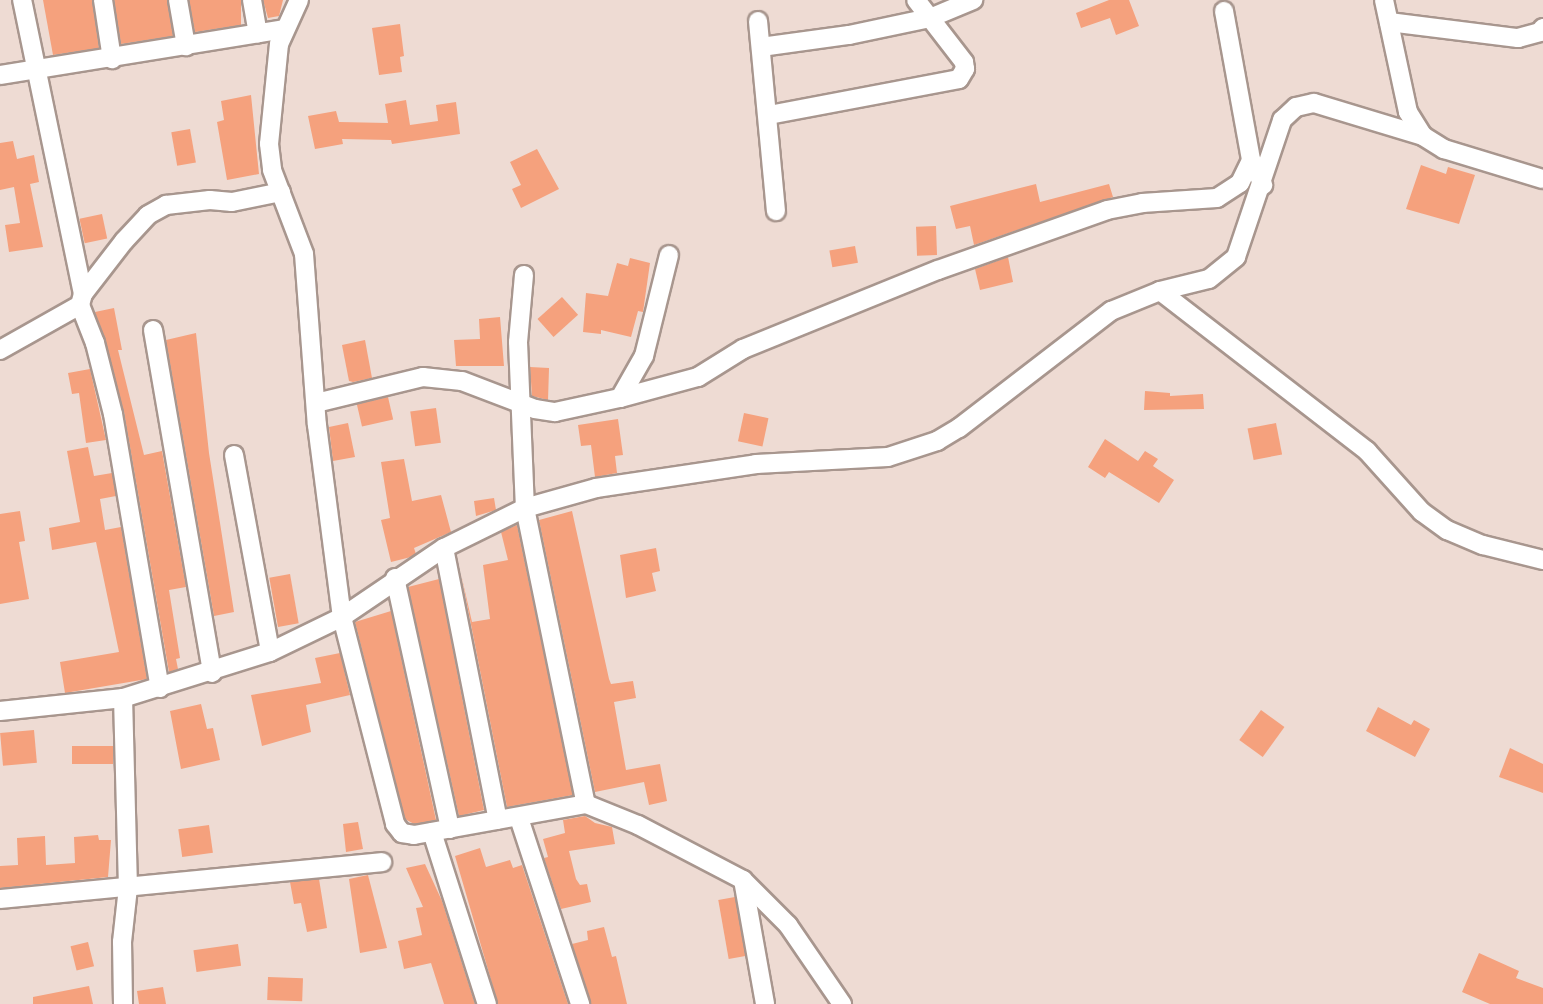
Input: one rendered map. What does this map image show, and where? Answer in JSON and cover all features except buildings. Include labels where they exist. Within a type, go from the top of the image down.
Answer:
[{"type":"street","points":[[22,0],[81,299],[113,414],[160,688]]},
{"type":"street","points":[[103,0],[112,59]]},
{"type":"street","points":[[178,0],[186,46]]},
{"type":"street","points":[[252,0],[258,33]]},
{"type":"street","points":[[300,0],[284,29],[274,72],[269,144],[272,170],[304,254],[322,479],[342,617],[395,824],[408,835],[519,818],[586,804],[638,825],[743,880],[788,925],[843,1004]]},
{"type":"street","points":[[769,115],[959,79],[965,69],[964,62],[915,0]]},
{"type":"street","points":[[761,47],[849,35],[930,18],[973,0]]},
{"type":"street","points":[[1384,0],[1408,112],[1423,136]]},
{"type":"street","points":[[1224,11],[1251,160],[1263,185]]},
{"type":"street","points":[[758,21],[769,115],[776,211]]},
{"type":"street","points":[[1389,22],[1518,38],[1540,32],[1543,28]]},
{"type":"street","points":[[0,75],[112,59],[284,29]]},
{"type":"street","points":[[0,711],[123,698],[212,673],[270,652],[342,617],[395,578],[444,548],[525,508],[596,488],[735,467],[864,460],[911,451],[959,428],[1111,311],[1160,291],[1209,279],[1236,257],[1263,185],[1282,120],[1305,103],[1314,103],[1423,136],[1444,149],[1543,179]]},
{"type":"street","points":[[316,403],[434,377],[462,381],[519,403],[555,412],[620,398],[698,377],[743,349],[938,270],[1107,210],[1142,203],[1217,198],[1240,183],[1251,160]]},
{"type":"street","points":[[0,350],[81,299],[124,241],[148,214],[166,205],[210,200],[231,202],[281,192]]},
{"type":"street","points":[[620,398],[644,356],[669,255]]},
{"type":"street","points":[[524,275],[518,342],[525,508],[586,804]]},
{"type":"street","points":[[1160,291],[1367,451],[1422,512],[1447,530],[1483,545],[1543,560]]},
{"type":"street","points":[[153,330],[212,673]]},
{"type":"street","points":[[234,455],[270,652]]},
{"type":"street","points":[[444,548],[498,820]]},
{"type":"street","points":[[395,578],[441,830],[487,1004]]},
{"type":"street","points":[[123,698],[128,888],[122,942],[123,1004]]},
{"type":"street","points":[[519,818],[580,1004]]},
{"type":"street","points":[[0,899],[382,862]]},
{"type":"street","points":[[743,880],[765,1004]]}]
